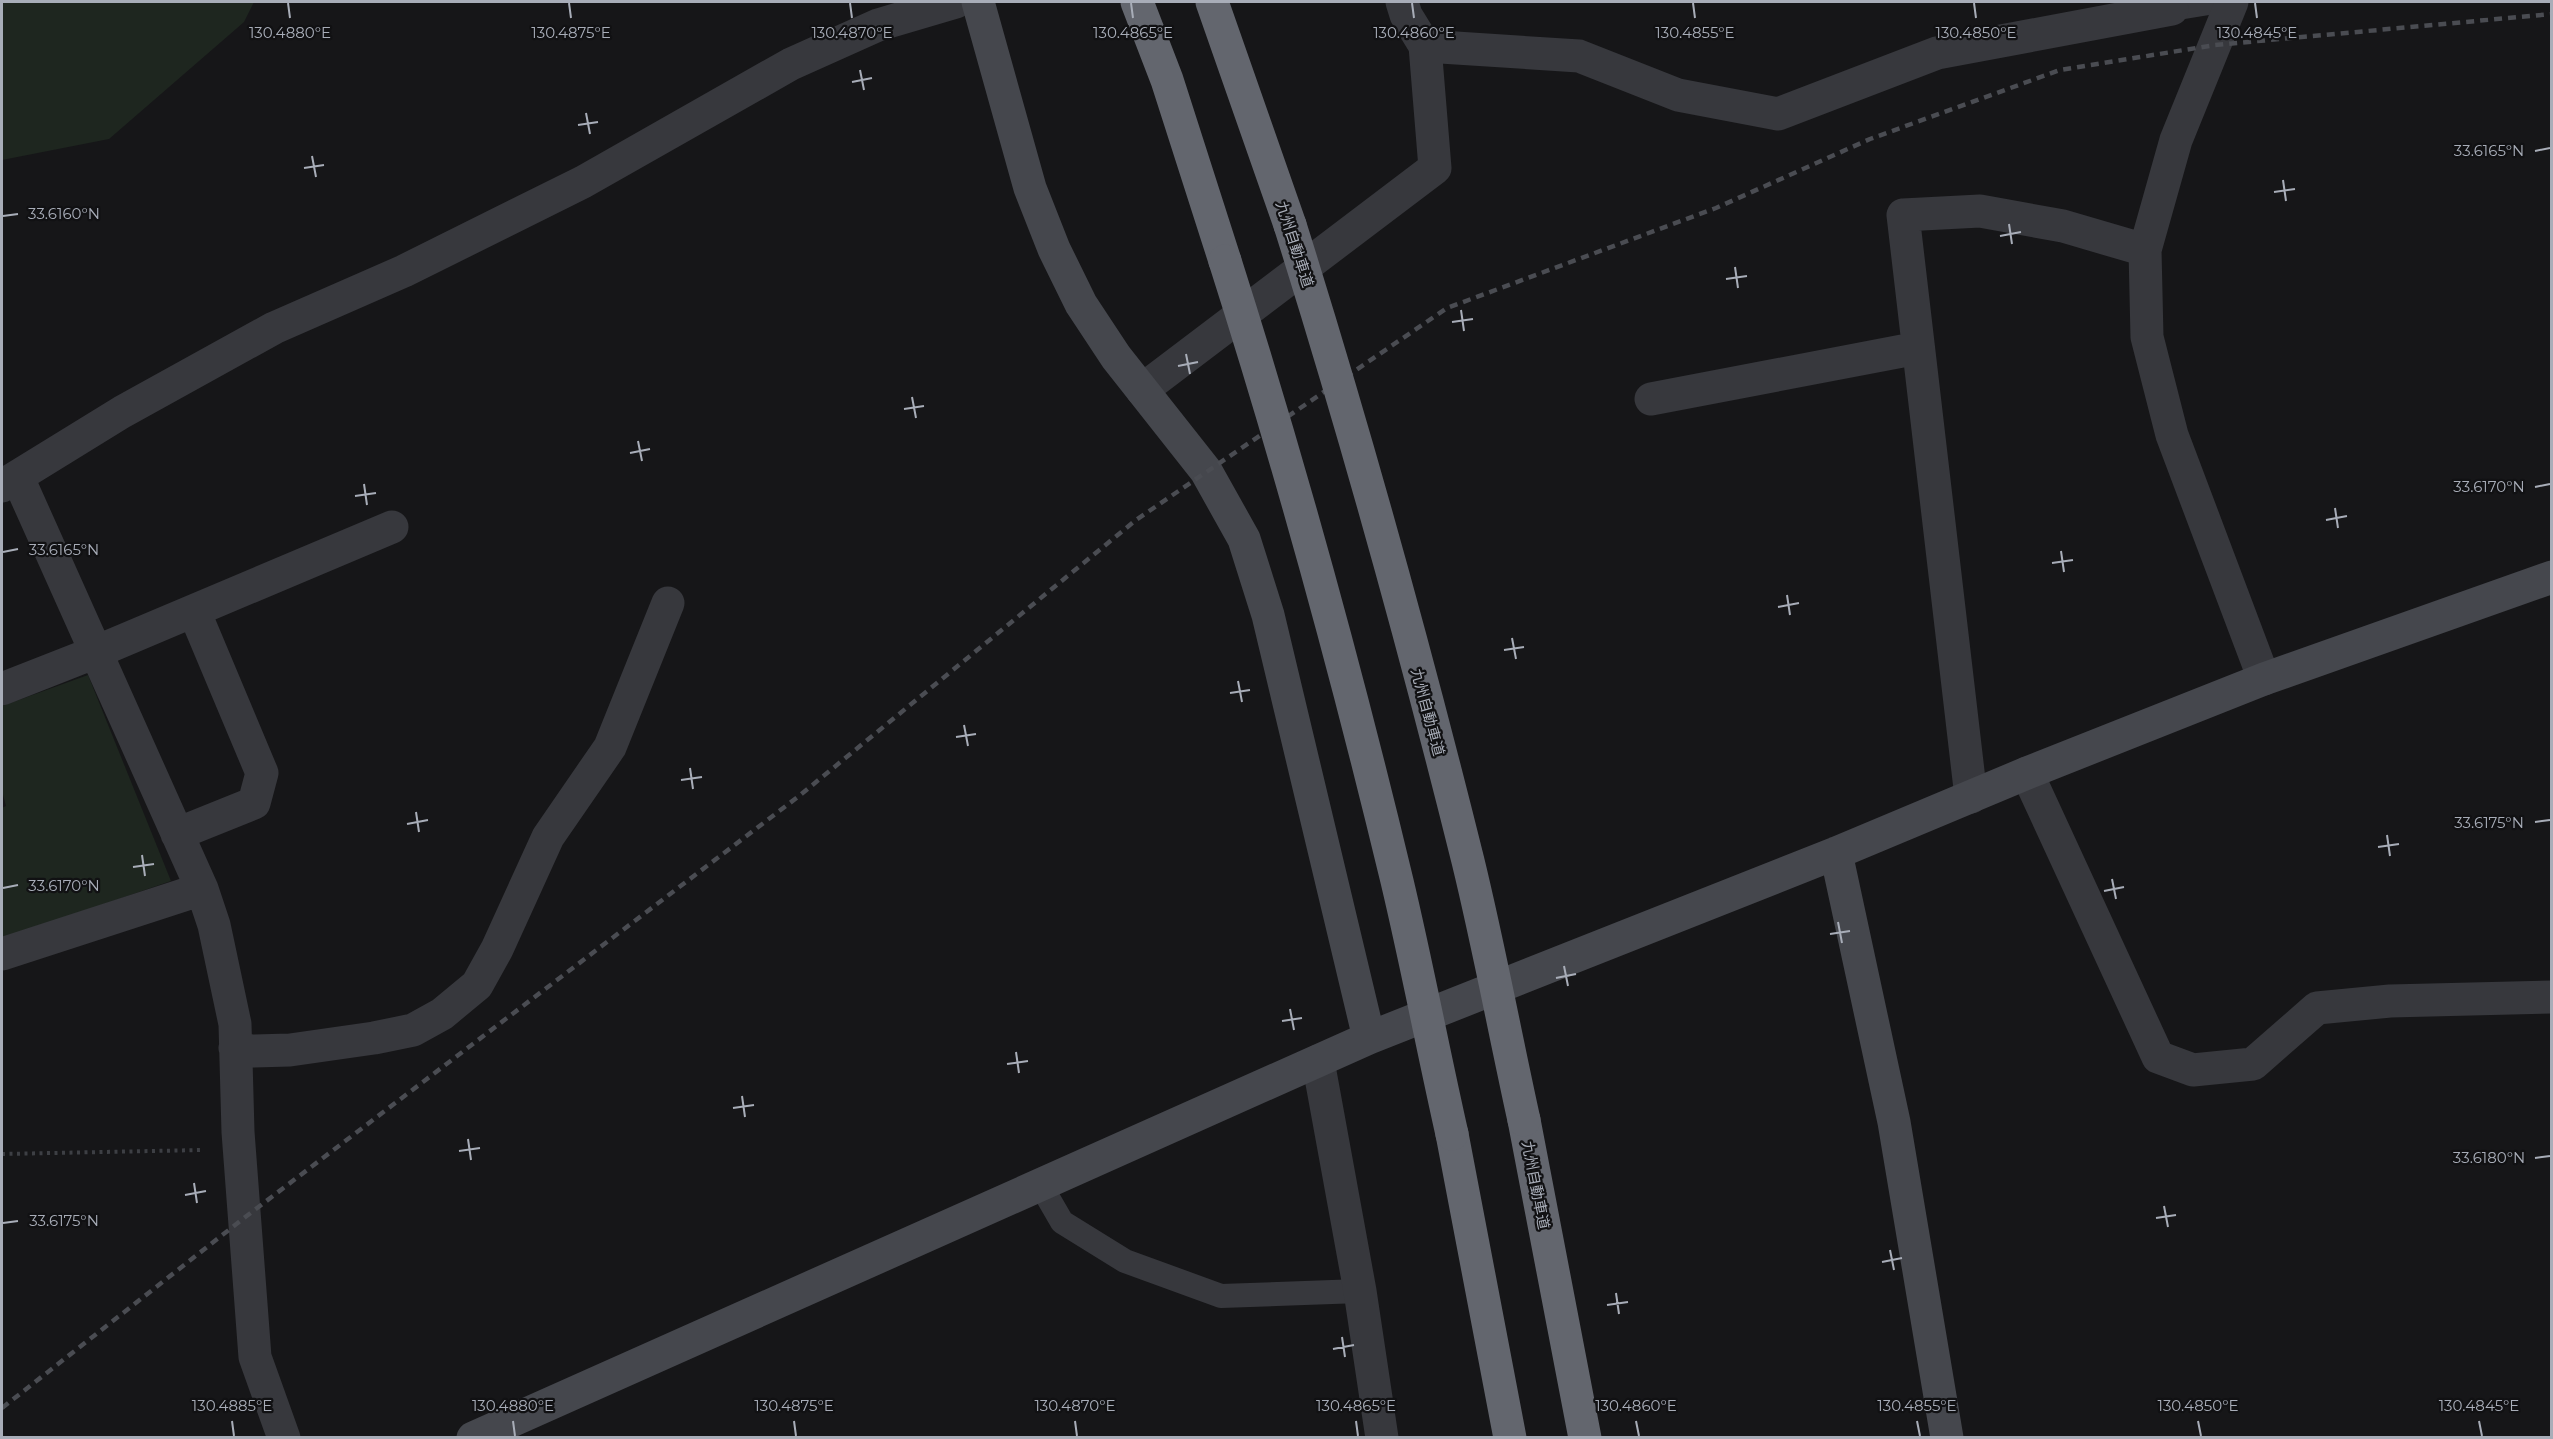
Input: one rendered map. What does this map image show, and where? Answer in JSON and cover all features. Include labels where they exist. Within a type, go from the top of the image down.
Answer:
[{"type":"highway","points":[[1137,2],[1167,80],[1259,366],[1334,634],[1397,882],[1452,1134],[1510,1437]]},
{"type":"highway","name":"九州自動車道","points":[[1212,2],[1290,225],[1331,357],[1402,610],[1465,851],[1524,1120],[1585,1437]]},
{"type":"main road","points":[[978,2],[1030,188],[1054,249],[1081,304],[1116,357],[1206,471],[1245,539],[1268,615],[1369,1038]]},
{"type":"main road","points":[[472,1437],[1369,1038],[1836,853],[2027,773],[2264,679],[2552,577]]},
{"type":"main road","points":[[1836,853],[1894,1122],[1947,1437]]},
{"type":"street","points":[[284,1437],[255,1357],[240,1149],[235,1024],[214,926],[202,889],[96,652],[10,482],[122,412],[274,328],[404,271],[583,182],[791,64],[878,25],[956,2]]},
{"type":"street","points":[[1142,390],[1435,168],[1425,46],[1406,15],[1402,2]]},
{"type":"street","points":[[2232,2],[2176,140],[2145,250],[2147,337],[2172,435],[2264,679]]},
{"type":"street","points":[[1425,46],[1579,56],[1678,94],[1778,114],[1937,53],[2163,5]]},
{"type":"street","points":[[1971,797],[1903,215],[1980,211],[2063,226],[2145,250]]},
{"type":"street","points":[[1651,399],[1918,348]]},
{"type":"street","points":[[2,689],[96,652],[392,527]]},
{"type":"street","points":[[236,1048],[252,1051],[290,1050],[413,1030],[442,1014],[477,985],[497,949],[548,837],[610,747],[668,603]]},
{"type":"street","points":[[177,834],[254,803],[262,773],[194,611]]},
{"type":"street","points":[[2027,773],[2158,1057],[2193,1070],[2253,1064],[2317,1008],[2390,1001],[2552,997]]},
{"type":"street","points":[[2,954],[202,889]]},
{"type":"street","points":[[1318,1061],[1360,1291],[1382,1437]]},
{"type":"lane","points":[[2163,5],[2215,2]]},
{"type":"lane","points":[[1040,1184],[1062,1222],[1125,1261],[1221,1296],[1360,1291]]},
{"type":"path","points":[[2,1154],[240,1149]]},
{"type":"shaded area","points":[[2,2],[254,2],[244,22],[109,139],[2,160]]},
{"type":"shaded area","points":[[88,675],[171,881],[2,939],[2,808],[6,806],[2,791],[2,706]]},
{"type":"railway","points":[[2,1408],[244,1218],[799,796],[1136,520],[1447,308],[1716,208],[1870,139],[2060,70],[2215,45],[2552,14]]}]
